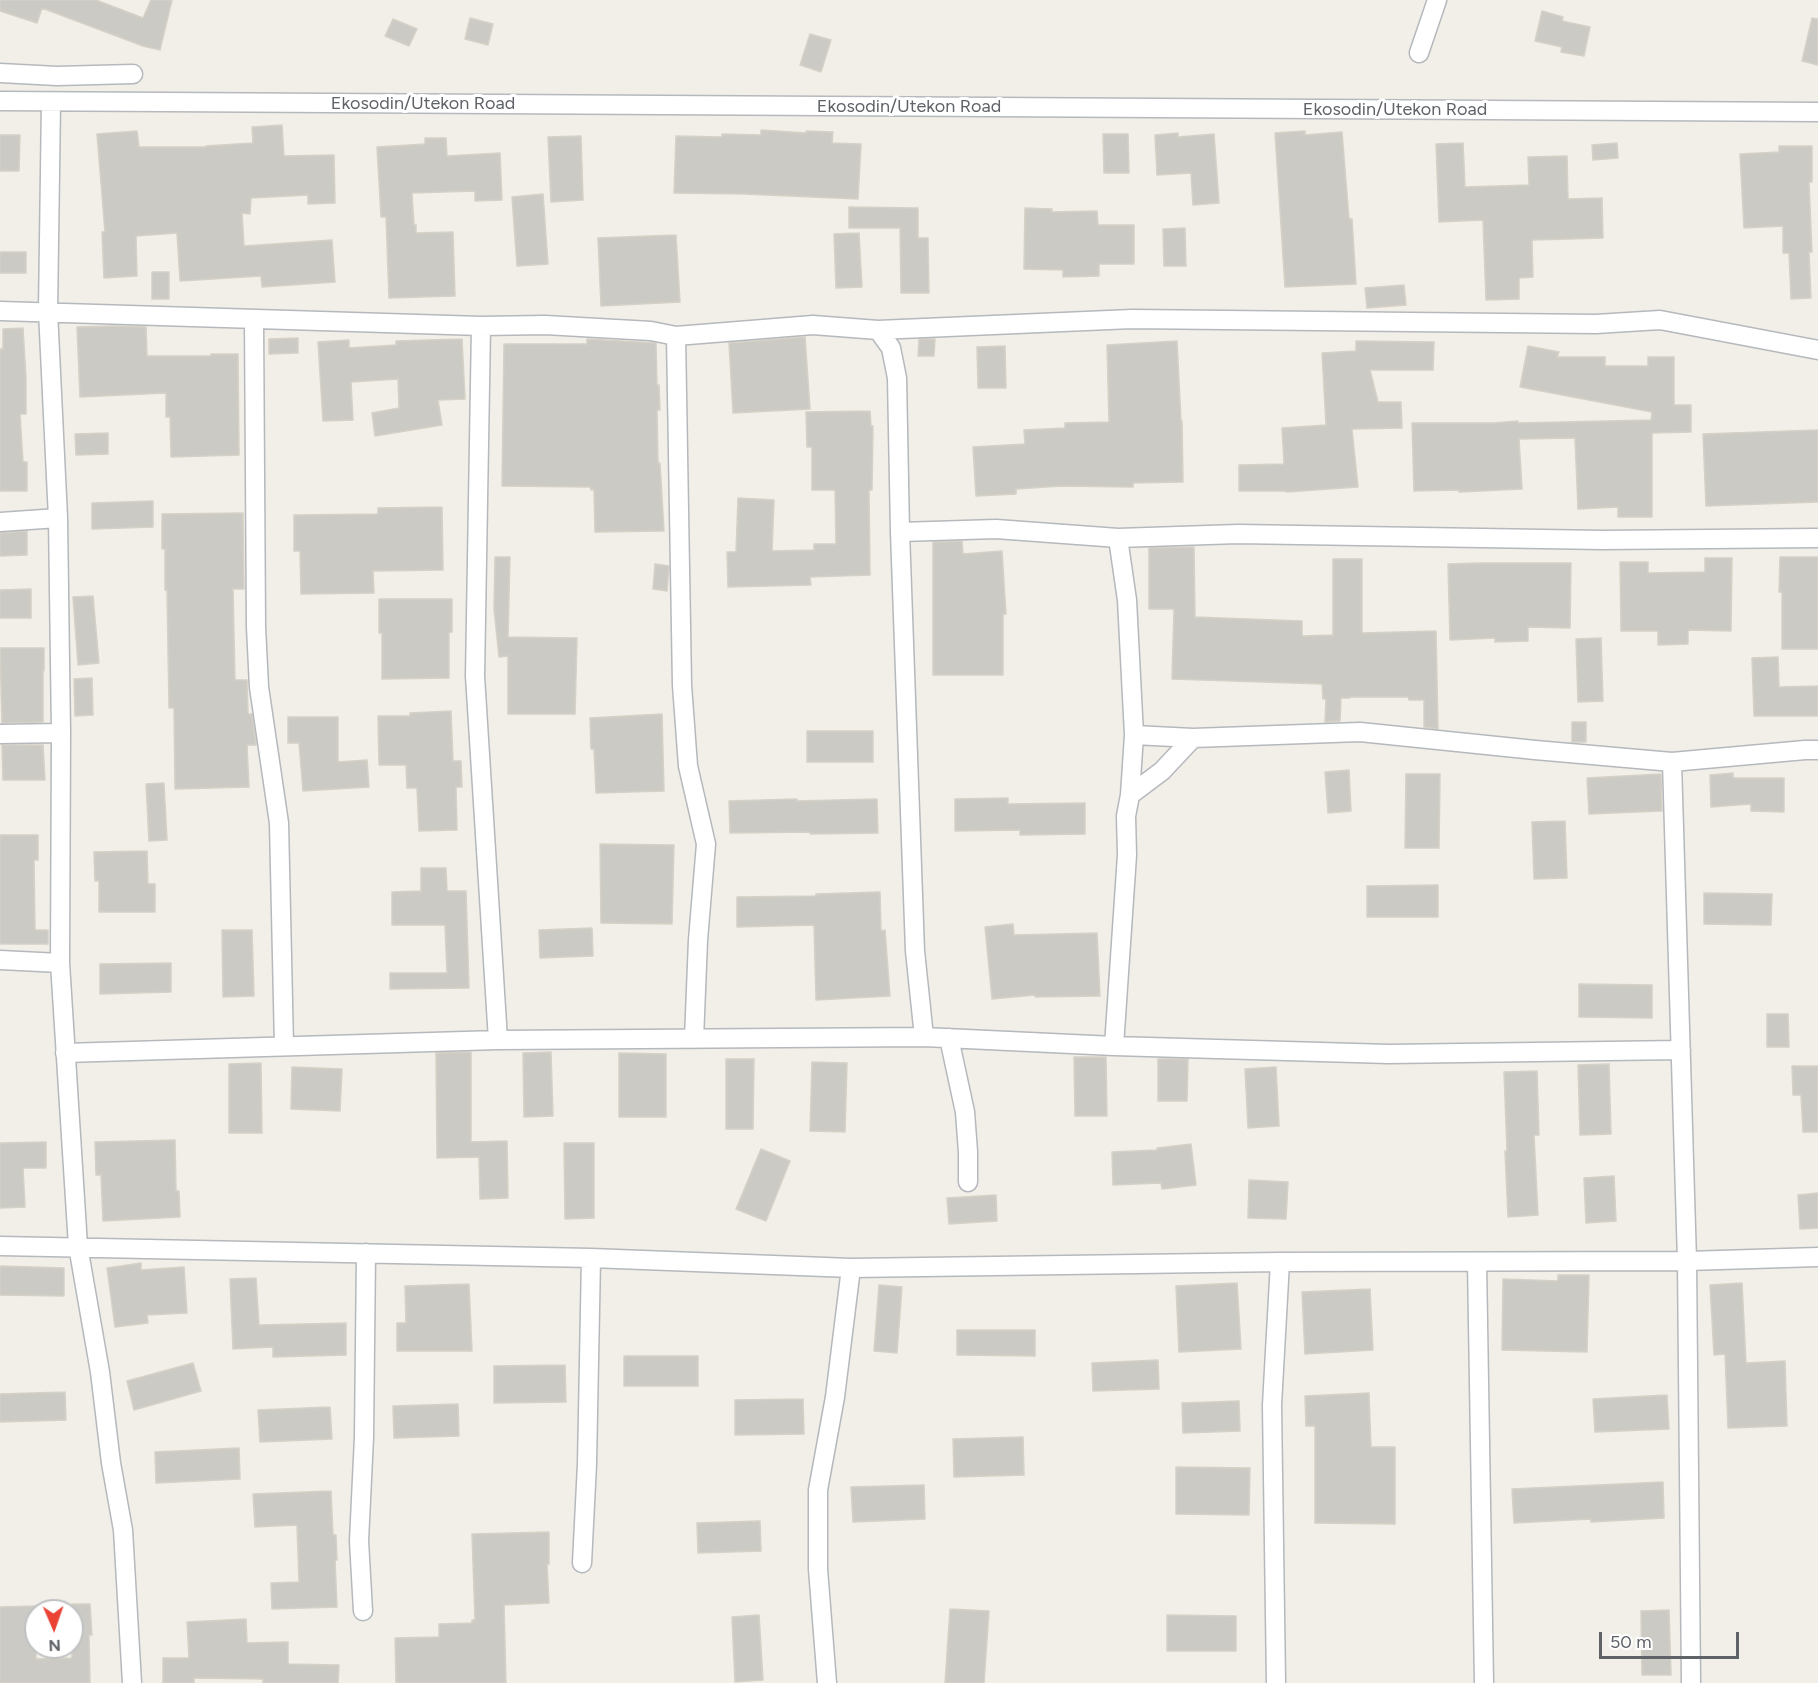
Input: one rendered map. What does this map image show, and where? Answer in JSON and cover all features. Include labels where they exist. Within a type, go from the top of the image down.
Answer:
[{"type":"street","points":[[1419,53],[1437,0]]},
{"type":"street","points":[[0,73],[57,76],[133,74]]},
{"type":"street","name":"Ekosodin/Utekon Road","points":[[0,101],[1818,112]]},
{"type":"street","points":[[51,102],[48,311],[58,518],[61,733],[60,963],[78,1246],[100,1372],[111,1463],[123,1530],[132,1683]]},
{"type":"street","points":[[0,311],[482,326],[545,325],[651,331],[675,336],[813,325],[878,330],[1132,319],[1596,324],[1660,320],[1818,350]]},
{"type":"street","points":[[254,320],[256,627],[259,687],[279,822],[284,1046]]},
{"type":"street","points":[[482,326],[476,676],[498,1040]]},
{"type":"street","points":[[878,330],[891,348],[897,378],[900,532],[915,951],[924,1037]]},
{"type":"street","points":[[675,336],[682,685],[688,766],[706,844],[698,940],[694,1039]]},
{"type":"street","points":[[0,522],[58,518]]},
{"type":"street","points":[[900,532],[996,529],[1118,538],[1238,534],[1604,540],[1818,538]]},
{"type":"street","points":[[1114,1046],[1127,855],[1126,816],[1130,795],[1134,735],[1127,600],[1118,538]]},
{"type":"street","points":[[1134,735],[1193,738],[1360,732],[1672,762],[1818,750]]},
{"type":"street","points":[[0,734],[61,733]]},
{"type":"street","points":[[1130,795],[1162,771],[1193,738]]},
{"type":"street","points":[[1672,762],[1687,1261],[1691,1683]]},
{"type":"street","points":[[0,960],[60,963]]},
{"type":"street","points":[[65,1053],[498,1040],[924,1037],[1114,1046],[1389,1054],[1681,1050]]},
{"type":"street","points":[[949,1038],[965,1112],[968,1182]]},
{"type":"street","points":[[0,1245],[591,1258],[851,1268],[1280,1262],[1687,1261],[1818,1257]]},
{"type":"street","points":[[363,1611],[359,1541],[364,1437],[366,1253]]},
{"type":"street","points":[[582,1563],[587,1464],[591,1258]]},
{"type":"street","points":[[1276,1683],[1272,1405],[1280,1262]]},
{"type":"street","points":[[1477,1262],[1484,1683]]},
{"type":"street","points":[[827,1683],[818,1569],[818,1490],[835,1397],[851,1268]]},
{"type":"building","points":[[0,0],[96,0],[143,18],[151,0],[172,0],[160,50],[143,46],[42,8],[37,23],[0,11]]},
{"type":"building","points":[[1542,11],[1563,17],[1562,21],[1590,27],[1584,56],[1561,52],[1562,47],[1535,41]]},
{"type":"building","points":[[470,18],[493,24],[488,45],[465,39]]},
{"type":"building","points":[[1812,18],[1818,19],[1818,65],[1802,61]]},
{"type":"building","points":[[393,19],[417,29],[409,46],[385,36]]},
{"type":"building","points":[[810,34],[831,40],[821,72],[800,65]]},
{"type":"building","points":[[282,125],[284,156],[334,155],[335,203],[308,204],[308,195],[251,198],[250,214],[242,213],[244,246],[332,240],[335,282],[262,287],[261,276],[180,281],[177,233],[136,236],[137,276],[104,278],[102,232],[105,232],[97,134],[137,131],[139,147],[206,147],[253,143],[252,127]]},
{"type":"building","points":[[761,130],[833,132],[832,143],[861,144],[858,199],[674,193],[676,136],[761,135]]},
{"type":"building","points":[[1305,131],[1305,135],[1342,132],[1349,219],[1352,219],[1356,284],[1285,287],[1275,133]]},
{"type":"building","points":[[1178,133],[1178,137],[1214,134],[1219,203],[1193,205],[1191,173],[1157,175],[1155,135]]},
{"type":"building","points":[[1103,134],[1128,134],[1129,173],[1104,173]]},
{"type":"building","points":[[0,135],[20,135],[19,171],[0,171]]},
{"type":"building","points":[[581,136],[583,200],[551,202],[548,137]]},
{"type":"building","points":[[425,138],[446,138],[447,156],[500,153],[502,200],[475,201],[475,191],[412,193],[416,233],[453,232],[455,296],[389,298],[386,217],[381,217],[377,147],[425,144]]},
{"type":"building","points":[[1463,143],[1465,187],[1529,185],[1528,157],[1567,156],[1568,199],[1602,198],[1603,238],[1532,240],[1533,277],[1519,278],[1519,299],[1486,300],[1483,220],[1439,222],[1436,144]]},
{"type":"building","points":[[1617,143],[1618,158],[1593,160],[1592,145]]},
{"type":"building","points":[[1779,146],[1812,146],[1812,182],[1809,182],[1811,298],[1791,299],[1789,253],[1783,253],[1783,226],[1744,228],[1740,154],[1779,152]]},
{"type":"building","points":[[543,194],[548,264],[517,266],[512,197]]},
{"type":"building","points":[[849,207],[918,208],[918,238],[928,238],[929,293],[901,293],[900,228],[849,228]]},
{"type":"building","points":[[1025,208],[1052,209],[1052,212],[1097,211],[1098,225],[1134,225],[1134,264],[1099,264],[1099,276],[1063,277],[1063,270],[1024,269]]},
{"type":"building","points":[[1185,228],[1186,266],[1164,266],[1163,229]]},
{"type":"building","points":[[859,233],[862,287],[836,288],[834,234]]},
{"type":"building","points":[[676,235],[680,302],[601,306],[598,238]]},
{"type":"building","points":[[0,252],[26,252],[26,273],[0,273]]},
{"type":"building","points":[[152,272],[169,272],[169,299],[152,299]]},
{"type":"building","points":[[1404,285],[1406,305],[1367,308],[1365,288]]},
{"type":"building","points":[[77,327],[146,327],[147,356],[238,354],[239,455],[171,457],[170,417],[166,417],[166,393],[80,397]]},
{"type":"building","points":[[23,328],[26,414],[20,414],[23,462],[27,462],[27,491],[0,491],[0,349],[3,349],[3,329]]},
{"type":"building","points":[[805,337],[810,409],[733,413],[729,343]]},
{"type":"building","points":[[298,338],[298,353],[269,354],[269,339]]},
{"type":"building","points":[[462,339],[465,399],[438,400],[442,425],[375,436],[372,413],[399,408],[398,379],[351,382],[353,420],[323,421],[318,342],[349,340],[349,348],[396,345],[396,341]]},
{"type":"building","points":[[587,339],[656,343],[660,410],[657,410],[658,463],[660,463],[664,531],[595,532],[594,490],[590,487],[502,486],[504,344],[587,344]]},
{"type":"building","points":[[919,339],[935,339],[934,356],[918,356]]},
{"type":"building","points":[[1177,341],[1183,482],[1133,483],[1133,487],[1061,486],[1016,489],[1016,494],[976,496],[973,447],[1025,444],[1024,430],[1065,428],[1065,423],[1109,422],[1107,345]]},
{"type":"building","points":[[1356,341],[1434,342],[1433,370],[1370,370],[1378,402],[1401,402],[1402,428],[1352,429],[1358,487],[1286,492],[1239,491],[1239,465],[1284,464],[1282,428],[1326,425],[1322,353],[1356,351]]},
{"type":"building","points":[[1005,346],[1006,388],[978,388],[977,347]]},
{"type":"building","points":[[1528,346],[1559,352],[1557,357],[1605,357],[1605,366],[1648,366],[1648,357],[1674,357],[1674,405],[1691,405],[1691,432],[1652,433],[1652,517],[1618,517],[1618,507],[1578,509],[1575,438],[1519,439],[1522,489],[1459,492],[1459,490],[1414,491],[1412,423],[1651,420],[1652,412],[1520,387]]},
{"type":"building","points":[[870,411],[871,426],[873,426],[872,490],[869,490],[870,575],[810,577],[811,585],[728,587],[727,552],[736,552],[738,498],[774,500],[772,551],[814,550],[814,544],[836,544],[835,490],[812,490],[812,447],[807,447],[806,412]]},
{"type":"building","points":[[1818,430],[1818,502],[1706,506],[1703,434]]},
{"type":"building","points":[[108,433],[108,454],[76,455],[75,434]]},
{"type":"building","points":[[153,501],[153,527],[92,529],[92,503]]},
{"type":"building","points":[[442,507],[443,570],[373,571],[374,593],[301,594],[300,551],[294,551],[294,515],[378,514],[378,508]]},
{"type":"building","points":[[243,513],[244,589],[233,589],[235,680],[247,680],[248,714],[252,714],[256,743],[256,745],[247,745],[249,787],[175,789],[174,708],[169,708],[167,590],[165,590],[165,549],[162,549],[162,514]]},
{"type":"building","points":[[27,531],[27,555],[0,556],[0,533]]},
{"type":"building","points":[[962,541],[963,554],[1002,551],[1006,614],[1003,614],[1003,675],[933,675],[933,542]]},
{"type":"building","points":[[1194,547],[1195,617],[1302,621],[1302,636],[1333,635],[1333,559],[1362,559],[1362,633],[1436,631],[1438,729],[1424,727],[1424,700],[1409,700],[1408,697],[1341,698],[1340,721],[1325,722],[1326,699],[1323,699],[1322,684],[1172,679],[1174,609],[1149,609],[1149,548]]},
{"type":"building","points":[[495,557],[510,557],[508,637],[577,638],[575,714],[508,714],[508,656],[499,657],[494,609]]},
{"type":"building","points":[[1780,557],[1818,557],[1818,649],[1782,649]]},
{"type":"building","points":[[1705,558],[1732,558],[1731,631],[1688,630],[1688,644],[1658,645],[1658,631],[1621,631],[1620,562],[1648,562],[1648,573],[1705,572]]},
{"type":"building","points":[[1571,563],[1570,628],[1528,627],[1528,641],[1495,642],[1495,638],[1450,640],[1448,564]]},
{"type":"building","points":[[655,564],[669,566],[667,591],[653,589]]},
{"type":"building","points":[[31,589],[31,618],[0,618],[0,590]]},
{"type":"building","points":[[93,596],[99,663],[78,665],[73,597]]},
{"type":"building","points":[[379,599],[452,599],[449,678],[382,679]]},
{"type":"building","points":[[1601,638],[1603,701],[1578,702],[1576,639]]},
{"type":"building","points":[[0,648],[44,648],[43,722],[2,723]]},
{"type":"building","points":[[1778,657],[1779,687],[1818,686],[1818,716],[1754,716],[1752,658]]},
{"type":"building","points":[[92,678],[93,715],[75,716],[74,679]]},
{"type":"building","points":[[451,711],[453,761],[461,761],[462,787],[456,787],[457,830],[419,831],[417,788],[407,788],[406,765],[379,765],[378,716],[410,716],[410,713]]},
{"type":"building","points":[[662,714],[664,791],[596,793],[590,718]]},
{"type":"building","points":[[288,717],[338,717],[338,762],[367,760],[369,787],[303,791],[299,743],[288,743]]},
{"type":"building","points":[[1572,722],[1586,722],[1586,742],[1572,742]]},
{"type":"building","points":[[807,731],[873,731],[873,762],[807,762]]},
{"type":"building","points":[[2,745],[43,745],[45,780],[3,780]]},
{"type":"building","points":[[1349,770],[1351,811],[1328,813],[1325,772]]},
{"type":"building","points":[[1733,773],[1733,778],[1784,778],[1784,812],[1751,811],[1751,804],[1711,807],[1710,775]]},
{"type":"building","points":[[1406,774],[1440,774],[1439,848],[1405,848]]},
{"type":"building","points":[[1661,774],[1662,811],[1589,814],[1587,778]]},
{"type":"building","points":[[164,783],[167,840],[149,841],[146,784]]},
{"type":"building","points":[[1008,798],[1008,804],[1085,803],[1085,834],[1020,835],[1020,830],[955,831],[955,799]]},
{"type":"building","points":[[797,799],[797,801],[877,799],[878,833],[730,833],[729,801]]},
{"type":"building","points":[[1565,821],[1567,878],[1534,879],[1532,822]]},
{"type":"building","points":[[0,835],[38,835],[38,860],[34,860],[35,930],[48,930],[48,944],[0,944]]},
{"type":"building","points":[[600,844],[674,845],[672,924],[601,923]]},
{"type":"building","points":[[147,851],[148,884],[155,884],[155,912],[99,912],[99,881],[95,881],[94,852]]},
{"type":"building","points":[[421,868],[446,868],[447,891],[466,891],[469,988],[390,989],[390,973],[447,973],[445,925],[392,925],[392,892],[421,891]]},
{"type":"building","points":[[1438,885],[1438,917],[1367,917],[1367,886]]},
{"type":"building","points":[[880,892],[881,931],[885,930],[890,996],[816,1000],[814,925],[737,927],[737,897]]},
{"type":"building","points":[[1704,893],[1772,894],[1771,925],[1704,924]]},
{"type":"building","points":[[1013,924],[1014,935],[1097,933],[1100,996],[1035,997],[1035,995],[992,999],[985,927]]},
{"type":"building","points":[[592,928],[593,956],[540,958],[539,930]]},
{"type":"building","points":[[222,930],[252,930],[254,996],[223,997]]},
{"type":"building","points":[[171,963],[171,992],[100,994],[100,964]]},
{"type":"building","points":[[1579,984],[1652,985],[1652,1018],[1579,1017]]},
{"type":"building","points":[[1767,1014],[1788,1014],[1789,1047],[1767,1047]]},
{"type":"building","points":[[471,1052],[471,1142],[507,1141],[508,1198],[480,1199],[479,1157],[437,1158],[436,1053]]},
{"type":"building","points":[[551,1052],[553,1116],[524,1117],[523,1053]]},
{"type":"building","points":[[619,1053],[666,1054],[666,1117],[619,1117]]},
{"type":"building","points":[[1074,1057],[1106,1057],[1107,1116],[1075,1116]]},
{"type":"building","points":[[726,1059],[754,1059],[753,1129],[726,1129]]},
{"type":"building","points":[[1158,1059],[1188,1059],[1187,1101],[1158,1101]]},
{"type":"building","points":[[812,1062],[847,1063],[845,1132],[810,1131]]},
{"type":"building","points":[[261,1063],[262,1133],[229,1133],[229,1064]]},
{"type":"building","points":[[1609,1064],[1611,1134],[1580,1135],[1578,1065]]},
{"type":"building","points":[[1792,1066],[1818,1066],[1818,1132],[1803,1132],[1801,1095],[1793,1095]]},
{"type":"building","points":[[292,1067],[342,1069],[340,1111],[291,1109]]},
{"type":"building","points":[[1276,1067],[1279,1126],[1248,1128],[1245,1069]]},
{"type":"building","points":[[1537,1071],[1539,1135],[1534,1135],[1538,1215],[1508,1217],[1504,1072]]},
{"type":"building","points":[[175,1140],[176,1191],[179,1191],[180,1217],[103,1221],[101,1175],[96,1175],[95,1142]]},
{"type":"building","points":[[46,1142],[46,1168],[23,1168],[25,1207],[0,1208],[0,1143]]},
{"type":"building","points":[[564,1143],[594,1143],[594,1218],[565,1219]]},
{"type":"building","points":[[1191,1144],[1196,1185],[1162,1189],[1161,1183],[1113,1185],[1112,1152],[1157,1150],[1157,1148]]},
{"type":"building","points":[[761,1149],[790,1161],[766,1221],[736,1209]]},
{"type":"building","points":[[1614,1176],[1616,1221],[1586,1223],[1584,1178]]},
{"type":"building","points":[[1249,1180],[1288,1182],[1286,1219],[1248,1218]]},
{"type":"building","points":[[1818,1193],[1818,1228],[1800,1229],[1798,1195]]},
{"type":"building","points":[[996,1195],[997,1221],[949,1224],[947,1198]]},
{"type":"building","points":[[141,1263],[141,1270],[184,1267],[187,1313],[147,1315],[148,1323],[115,1327],[107,1268]]},
{"type":"building","points":[[0,1266],[64,1268],[64,1296],[0,1295]]},
{"type":"building","points":[[1558,1275],[1589,1275],[1587,1352],[1502,1350],[1503,1279],[1558,1281]]},
{"type":"building","points":[[256,1278],[259,1325],[346,1323],[346,1355],[273,1357],[273,1347],[233,1349],[230,1279]]},
{"type":"building","points":[[1237,1283],[1241,1349],[1179,1352],[1176,1286]]},
{"type":"building","points":[[1742,1283],[1746,1363],[1785,1361],[1787,1426],[1728,1428],[1725,1354],[1714,1355],[1710,1285]]},
{"type":"building","points":[[469,1284],[472,1351],[397,1351],[397,1323],[406,1323],[405,1286]]},
{"type":"building","points":[[879,1285],[902,1287],[897,1353],[874,1351]]},
{"type":"building","points":[[1370,1289],[1373,1350],[1305,1354],[1302,1292]]},
{"type":"building","points":[[957,1330],[1035,1330],[1035,1356],[957,1355]]},
{"type":"building","points":[[624,1356],[698,1356],[698,1386],[624,1386]]},
{"type":"building","points":[[1158,1360],[1159,1389],[1093,1391],[1092,1363]]},
{"type":"building","points":[[193,1363],[201,1391],[134,1410],[127,1381]]},
{"type":"building","points":[[565,1365],[566,1402],[494,1403],[494,1366]]},
{"type":"building","points":[[65,1392],[66,1420],[0,1422],[0,1394]]},
{"type":"building","points":[[1369,1393],[1371,1447],[1395,1447],[1395,1524],[1315,1523],[1315,1426],[1306,1426],[1305,1396]]},
{"type":"building","points":[[1667,1395],[1669,1429],[1595,1432],[1593,1399]]},
{"type":"building","points":[[803,1399],[804,1434],[735,1435],[735,1400]]},
{"type":"building","points":[[1239,1401],[1240,1431],[1183,1433],[1182,1403]]},
{"type":"building","points":[[458,1404],[459,1436],[394,1438],[393,1406]]},
{"type":"building","points":[[330,1407],[332,1439],[260,1442],[258,1410]]},
{"type":"building","points":[[1023,1437],[1024,1475],[954,1477],[953,1439]]},
{"type":"building","points":[[239,1448],[240,1479],[156,1483],[155,1452]]},
{"type":"building","points":[[1176,1467],[1250,1468],[1249,1515],[1176,1514]]},
{"type":"building","points":[[1663,1482],[1664,1518],[1514,1523],[1512,1489]]},
{"type":"building","points":[[924,1485],[925,1519],[853,1522],[851,1487]]},
{"type":"building","points":[[331,1491],[333,1535],[336,1535],[337,1607],[272,1609],[271,1583],[299,1582],[297,1525],[255,1527],[253,1494]]},
{"type":"building","points":[[760,1521],[761,1551],[698,1553],[697,1523]]},
{"type":"building","points":[[549,1532],[549,1564],[547,1564],[549,1603],[504,1605],[506,1683],[396,1683],[395,1638],[439,1637],[439,1624],[472,1623],[472,1620],[475,1620],[472,1534]]},
{"type":"building","points":[[84,1604],[90,1604],[92,1635],[89,1635],[90,1683],[0,1683],[0,1607],[24,1606],[24,1659],[84,1659]]},
{"type":"building","points":[[950,1609],[989,1611],[984,1683],[945,1683]]},
{"type":"building","points":[[1669,1610],[1671,1675],[1642,1675],[1641,1611]]},
{"type":"building","points":[[759,1615],[763,1680],[735,1682],[732,1617]]},
{"type":"building","points":[[1167,1615],[1236,1616],[1236,1651],[1167,1651]]},
{"type":"building","points":[[246,1619],[247,1643],[288,1642],[288,1664],[339,1665],[338,1683],[263,1683],[263,1679],[194,1678],[194,1683],[163,1683],[163,1658],[189,1658],[187,1622]]}]
